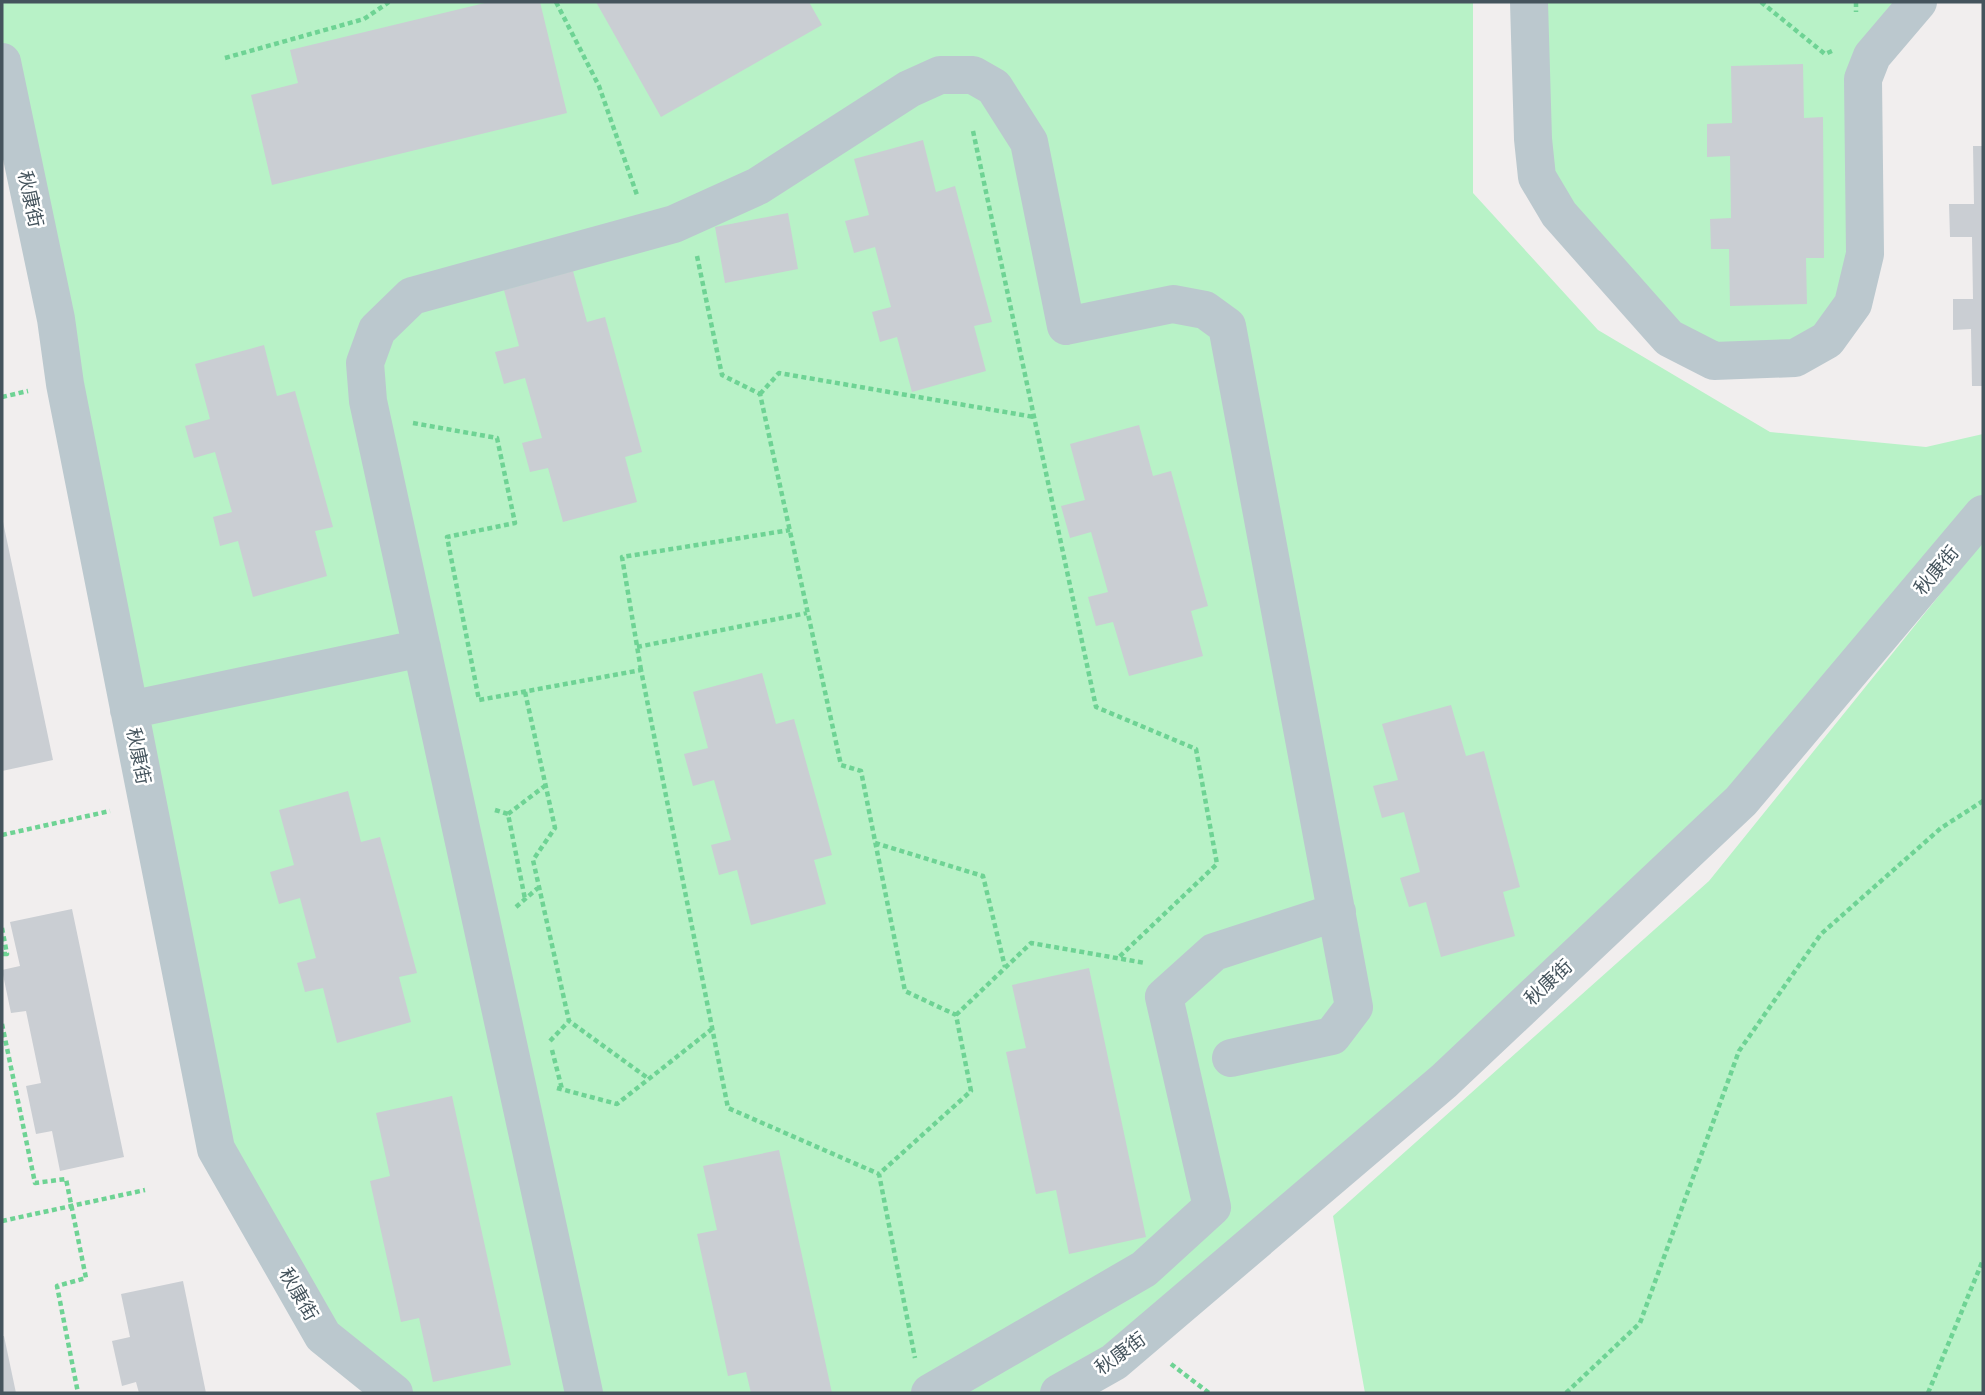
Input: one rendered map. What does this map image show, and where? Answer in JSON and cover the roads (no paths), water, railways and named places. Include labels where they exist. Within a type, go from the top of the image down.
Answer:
[{"type":"street","points":[[1529,2],[1532,139],[1537,177],[1559,214],[1669,338],[1714,361],[1795,358],[1827,340],[1853,304],[1865,254],[1863,79],[1872,56],[1918,2]]},
{"type":"street","name":"秋康街","points":[[2,62],[56,319],[129,710],[216,1149],[323,1336],[394,1393]]},
{"type":"street","points":[[584,1393],[371,415],[365,363],[377,330],[412,296],[689,218],[758,186],[909,89],[940,75],[973,75],[994,87],[1029,142],[1066,326],[1173,304],[1205,310],[1227,326],[1354,1007],[1332,1036],[1231,1058]]},
{"type":"street","name":"秋康街","points":[[1059,1393],[1114,1362],[1444,1081],[1741,801],[1983,514]]},
{"type":"street","points":[[129,710],[422,648]]},
{"type":"street","points":[[923,1380],[1144,1269],[1212,1207],[1164,997],[1214,952],[1337,912]]}]
